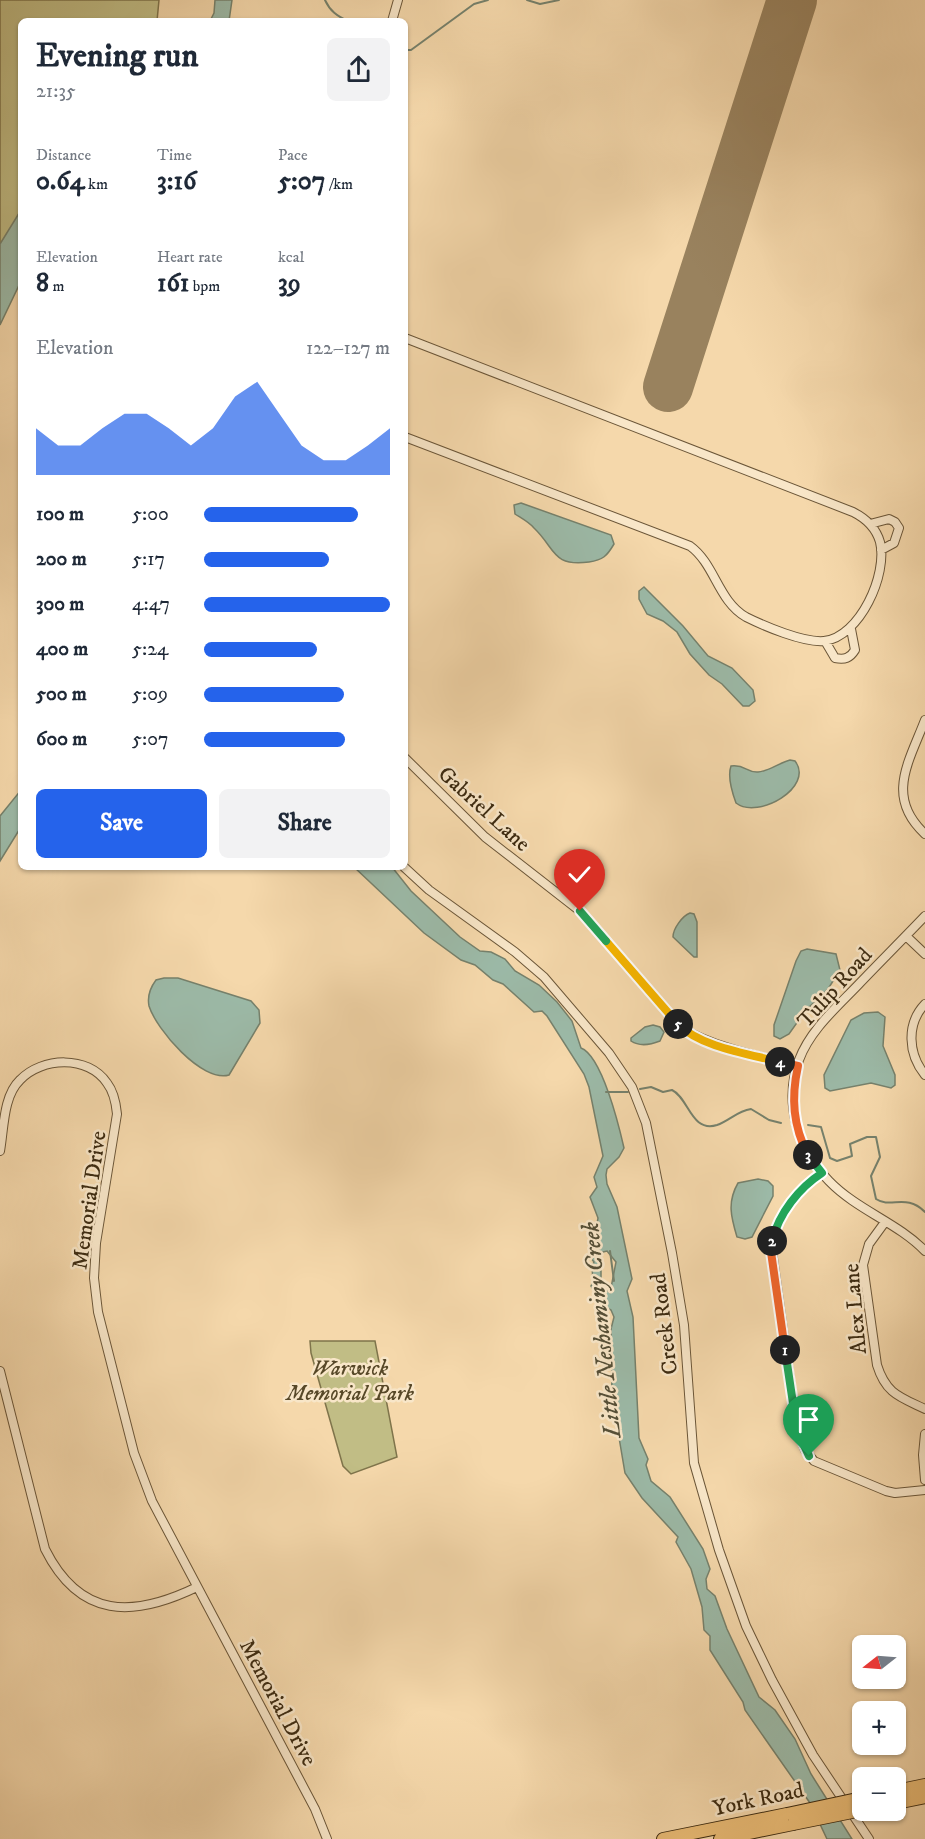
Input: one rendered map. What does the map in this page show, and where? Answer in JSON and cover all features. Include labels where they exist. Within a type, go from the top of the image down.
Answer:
[{"type":"highway","points":[[906,1789],[925,1785]]},
{"type":"highway","points":[[906,1801],[925,1797]]},
{"type":"highway","name":"York Road","points":[[720,1839],[852,1804]]},
{"type":"highway","name":"York Road","points":[[663,1839],[790,1819]]},
{"type":"street","points":[[393,18],[398,0]]},
{"type":"street","points":[[408,339],[862,516],[876,532],[881,564],[861,617],[851,629],[836,638],[825,641],[798,637],[747,617],[738,611],[730,603],[702,557],[690,546],[408,438]]},
{"type":"street","points":[[870,524],[889,519],[895,522],[898,528],[894,543],[880,550]]},
{"type":"street","points":[[825,641],[836,658],[844,660],[851,657],[855,650],[851,629]]},
{"type":"street","points":[[925,720],[903,777],[903,793],[908,814],[925,834]]},
{"type":"street","name":"Gabriel Lane","points":[[408,761],[485,837],[580,911],[681,1028],[697,1038],[718,1046],[798,1066]]},
{"type":"street","name":"Creek Road","points":[[408,870],[429,890],[515,952],[544,977],[609,1053],[632,1087],[646,1123],[672,1253],[682,1315],[694,1463],[719,1550],[746,1626],[772,1680],[813,1755],[869,1839]]},
{"type":"street","name":"Tulip Road","points":[[925,916],[817,1029],[803,1052],[798,1066],[793,1097],[795,1124],[807,1154],[822,1173],[839,1190],[913,1240],[925,1251]]},
{"type":"street","points":[[906,936],[925,954]]},
{"type":"street","points":[[925,1004],[915,1017],[911,1041],[917,1063],[925,1075]]},
{"type":"street","name":"Memorial Drive","points":[[0,1151],[8,1104],[13,1089],[19,1080],[44,1063],[87,1067],[100,1074],[109,1084],[115,1098],[117,1114],[96,1243],[94,1278],[98,1312],[143,1481],[315,1809],[326,1838]]},
{"type":"street","points":[[822,1173],[800,1190],[780,1220],[771,1244],[797,1430],[805,1450],[820,1465],[886,1491],[925,1490]]},
{"type":"street","name":"Alex Lane","points":[[885,1222],[869,1244],[863,1265],[877,1365],[890,1391],[925,1409]]},
{"type":"street","points":[[0,1371],[45,1549],[56,1570],[73,1589],[94,1601],[120,1608],[172,1599],[197,1587]]},
{"type":"street","points":[[925,1434],[923,1455],[925,1480]]},
{"type":"green space","points":[[0,0],[159,0],[157,18],[18,18],[18,232],[0,268]]},
{"type":"green space","name":"Warwick Memorial Park","points":[[310,1341],[375,1341],[397,1457],[351,1474],[343,1466],[311,1353]]},
{"type":"shaded area","points":[[215,0],[232,0],[229,18],[212,18]]},
{"type":"shaded area","points":[[18,215],[18,287],[0,325],[0,244]]},
{"type":"shaded area","points":[[521,503],[611,535],[614,544],[607,554],[598,560],[577,563],[561,559],[532,526],[515,514],[514,505]]},
{"type":"shaded area","points":[[644,587],[683,626],[708,656],[732,668],[753,690],[755,701],[749,706],[743,706],[690,654],[677,632],[663,621],[647,614],[639,599],[639,591]]},
{"type":"shaded area","points":[[790,760],[795,761],[799,771],[797,781],[781,798],[757,807],[746,807],[736,803],[730,780],[731,766],[740,766],[758,772]]},
{"type":"shaded area","points":[[18,794],[18,832],[0,861],[0,816]]},
{"type":"shaded area","points":[[357,870],[394,870],[411,891],[460,937],[480,951],[491,952],[505,959],[515,971],[539,985],[572,1021],[581,1048],[589,1054],[603,1077],[624,1148],[607,1169],[606,1175],[607,1184],[617,1207],[632,1279],[627,1291],[633,1317],[639,1438],[648,1459],[646,1465],[651,1481],[670,1497],[703,1549],[710,1569],[706,1579],[707,1589],[715,1596],[727,1629],[759,1697],[775,1710],[795,1739],[811,1774],[852,1839],[827,1839],[810,1803],[745,1710],[743,1702],[710,1650],[710,1636],[704,1630],[702,1607],[691,1569],[676,1542],[678,1537],[642,1498],[625,1473],[612,1396],[611,1329],[614,1317],[611,1310],[601,1304],[591,1286],[594,1262],[591,1258],[598,1218],[590,1197],[597,1187],[594,1177],[603,1156],[589,1087],[584,1074],[542,1011],[534,1012],[503,984],[493,980],[475,965],[461,960],[424,933]],"holes":[[[607,1251],[616,1262],[610,1293],[601,1286],[601,1255]]]},
{"type":"shaded area","points":[[690,913],[694,914],[697,922],[697,957],[694,957],[673,937],[678,923]]},
{"type":"shaded area","points":[[807,949],[836,954],[840,970],[828,989],[806,1010],[789,1034],[780,1039],[774,1036],[774,1025],[796,961],[801,951]]},
{"type":"shaded area","points":[[178,978],[251,1001],[259,1010],[260,1023],[229,1075],[218,1075],[206,1071],[194,1063],[161,1028],[153,1016],[148,999],[156,980]]},
{"type":"shaded area","points":[[878,1012],[885,1017],[883,1046],[895,1075],[895,1085],[891,1088],[871,1083],[830,1091],[825,1088],[824,1075],[851,1020],[864,1013]]},
{"type":"shaded area","points":[[653,1025],[660,1027],[664,1032],[660,1041],[645,1045],[631,1041],[631,1038],[645,1027]]},
{"type":"shaded area","points":[[758,1179],[768,1181],[773,1186],[773,1196],[752,1237],[745,1239],[737,1237],[731,1210],[732,1197],[738,1183]]},
{"type":"waterway","points":[[325,0],[334,13],[342,18]]},
{"type":"waterway","points":[[408,50],[474,4],[488,0]]},
{"type":"waterway","points":[[527,0],[540,4],[559,0]]},
{"type":"waterway","points":[[640,1089],[651,1087],[663,1092],[672,1090],[683,1100],[696,1120],[708,1126],[717,1125],[751,1109],[769,1120],[781,1123]]},
{"type":"waterway","points":[[606,1092],[628,1092]]},
{"type":"waterway","points":[[808,1125],[821,1127],[830,1158],[837,1161],[852,1156],[850,1144],[867,1137],[876,1137],[880,1157],[871,1176],[876,1199],[887,1203],[911,1203],[925,1212]]},
{"type":"waterway","name":"Little Neshaminy Creek","points":[[610,1251],[614,1281]]},
{"type":"runway","points":[[668,387],[792,0]]},
{"type":"route","points":[[580,911],[681,1028],[697,1038],[718,1046],[798,1066],[793,1097],[795,1124],[807,1154],[822,1173],[800,1190],[780,1220],[771,1244],[771,1252],[797,1430],[809,1456]]}]
